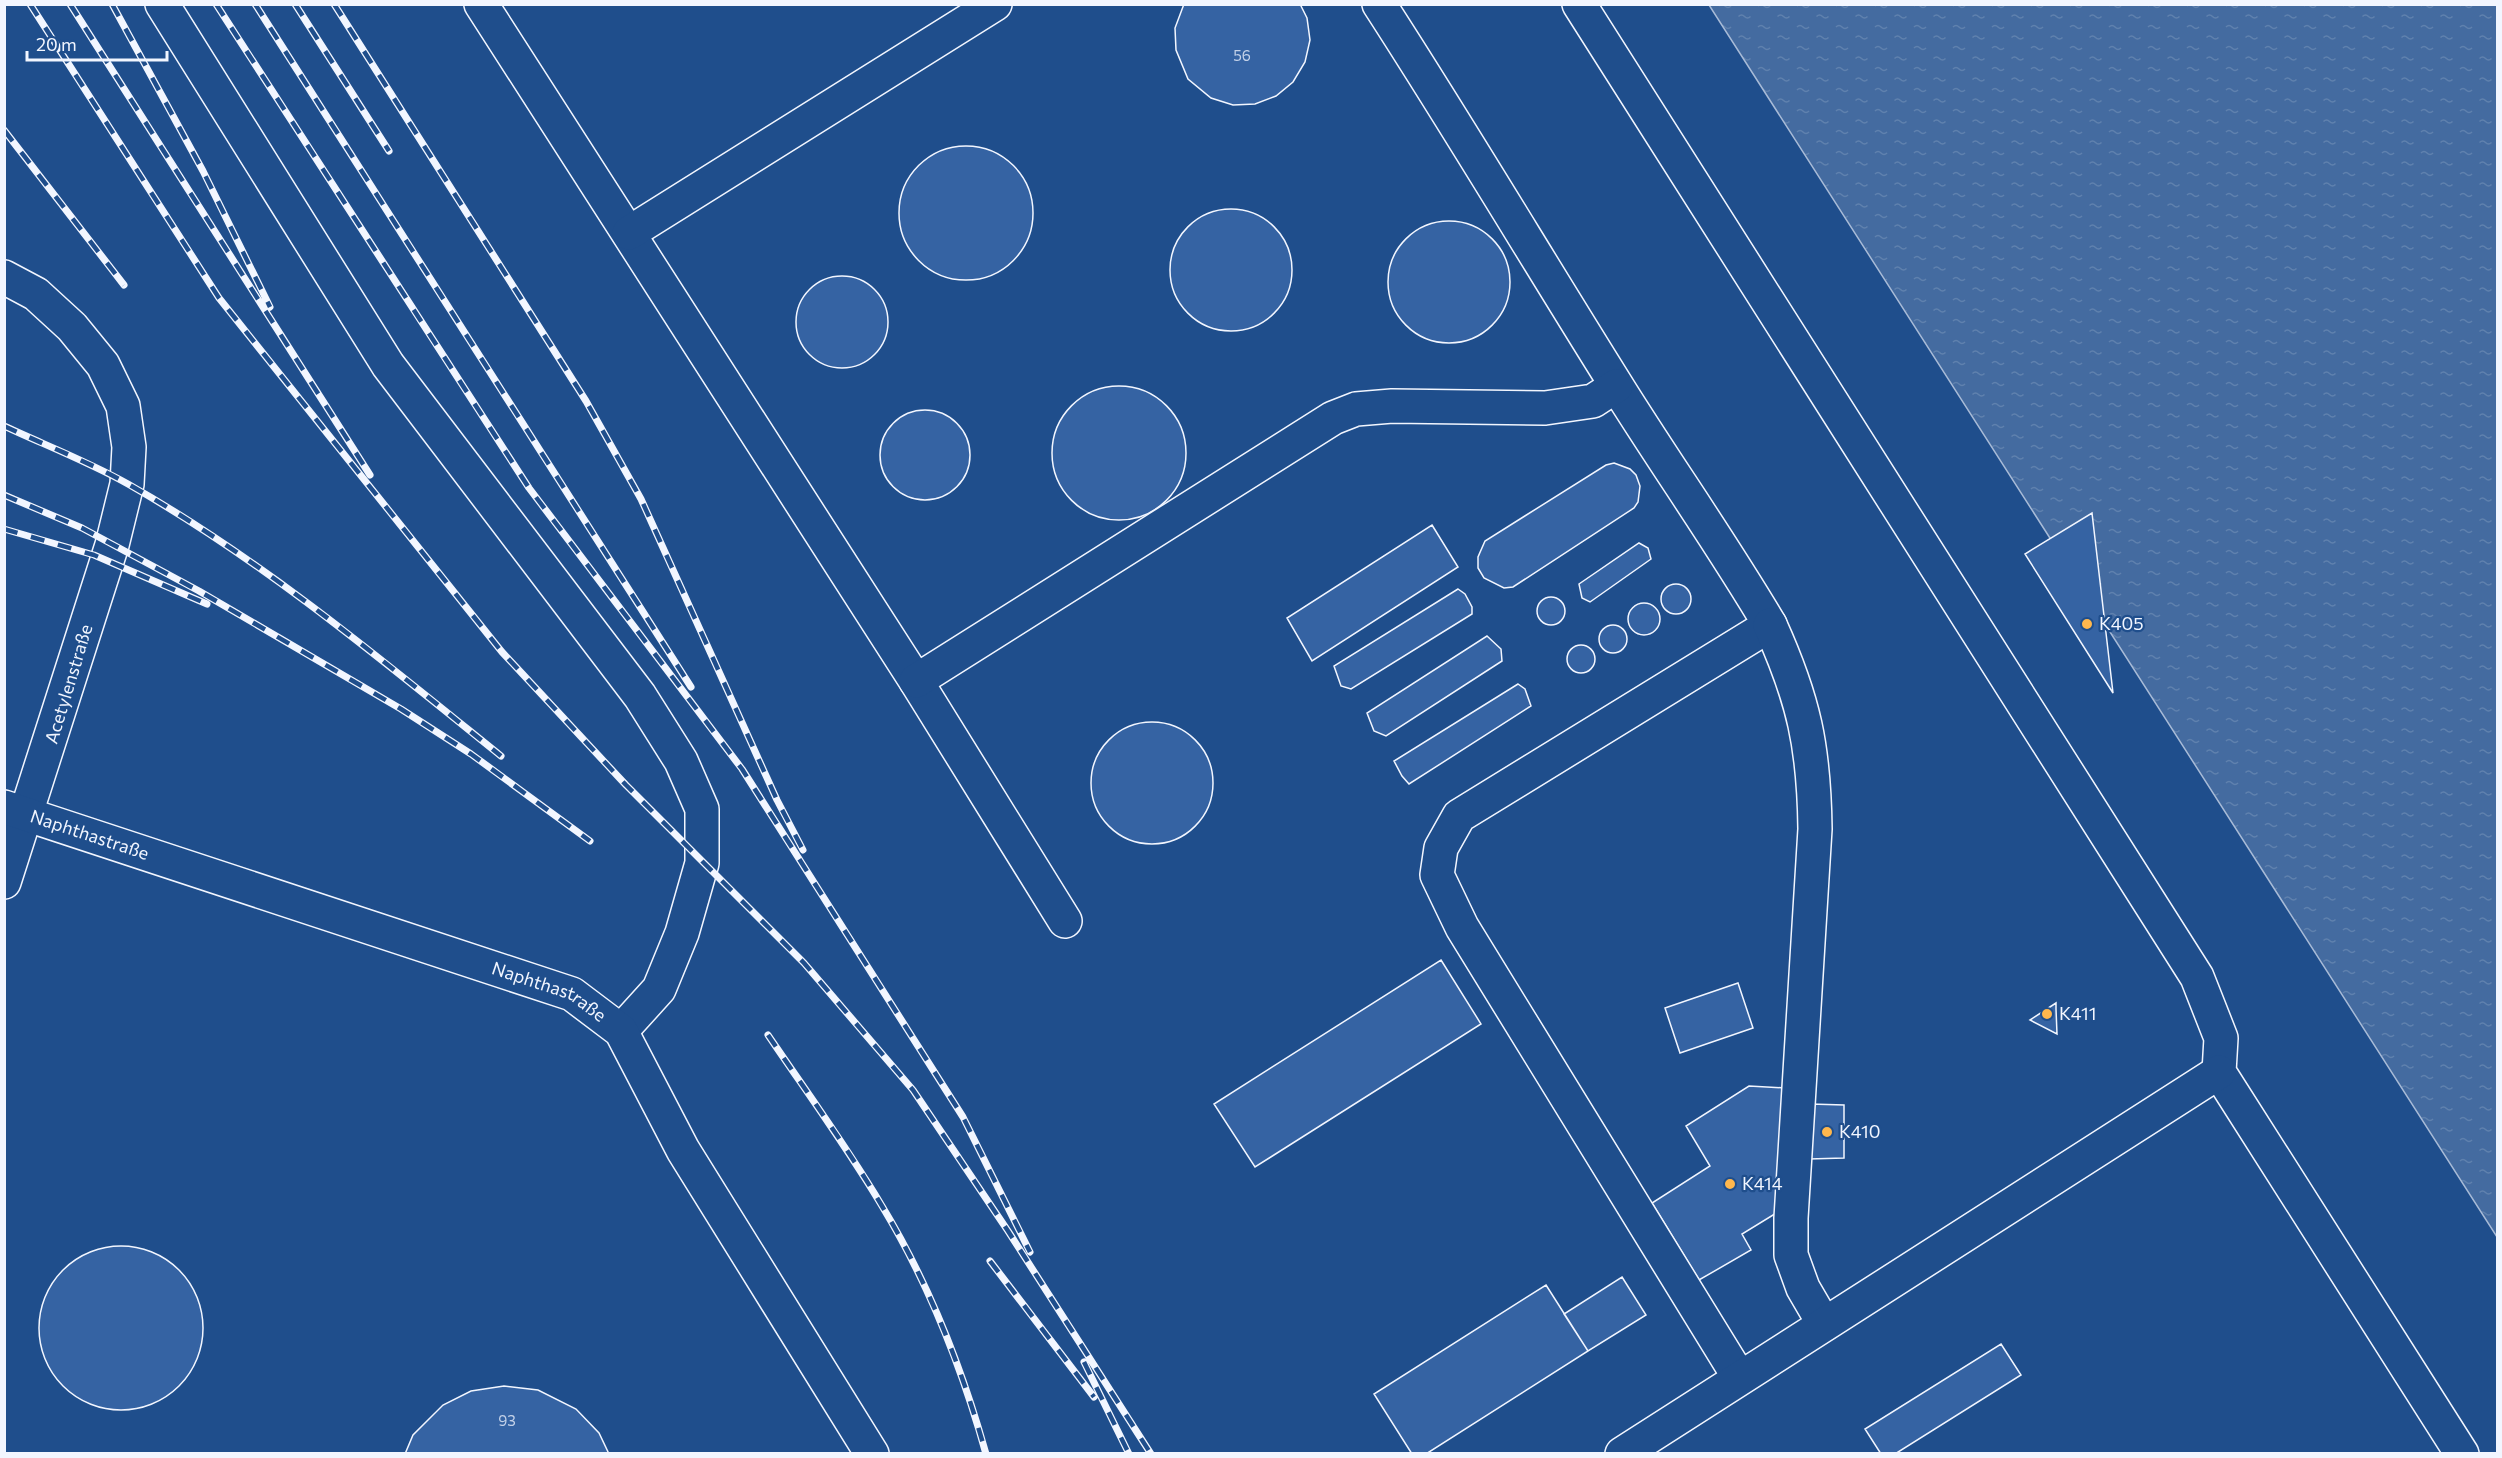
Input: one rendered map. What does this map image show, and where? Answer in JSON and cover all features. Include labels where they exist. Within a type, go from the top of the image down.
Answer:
[{"type":"street","points":[[162,4],[388,365],[640,696],[681,761],[694,790],[702,809],[702,862],[682,933],[659,989],[621,1031]]},
{"type":"street","points":[[481,4],[916,681],[1065,921]]},
{"type":"street","points":[[629,233],[995,4]]},
{"type":"street","points":[[1379,4],[1433,87],[1616,386],[1731,560],[1770,625],[1792,674],[1805,719],[1814,771],[1815,829],[1791,1255],[1803,1288],[1824,1324]]},
{"type":"street","points":[[1579,4],[2197,977],[2221,1038],[2219,1072],[2462,1454]]},
{"type":"street","name":"Acetylenstraße","points":[[4,277],[36,294],[72,327],[103,365],[123,406],[129,447],[127,483],[112,544],[16,811],[4,882]]},
{"type":"street","points":[[916,681],[1333,418],[1356,410],[1392,405],[1545,408],[1593,401],[1616,386]]},
{"type":"street","points":[[1739,1377],[1462,927],[1437,874],[1442,848],[1459,816],[1770,625]]},
{"type":"street","name":"Naphthastraße","points":[[16,811],[572,994],[621,1031],[683,1150],[872,1454]]},
{"type":"street","points":[[1622,1454],[2219,1072]]},
{"type":"water","points":[[1709,5],[2497,5],[2497,1237]]},
{"type":"building","points":[[1184,4],[1300,4],[1307,18],[1310,40],[1305,62],[1293,82],[1276,96],[1255,104],[1233,105],[1211,98],[1188,79],[1176,50],[1175,28]]},
{"type":"building","points":[[966,146],[992,151],[1013,166],[1028,187],[1033,213],[1028,239],[1013,260],[992,275],[966,280],[940,275],[919,260],[904,239],[899,213],[904,187],[919,166],[940,151]]},
{"type":"building","points":[[1231,209],[1254,214],[1265,219],[1274,227],[1282,236],[1287,247],[1292,270],[1287,293],[1282,304],[1274,313],[1265,321],[1254,326],[1231,331],[1208,326],[1197,321],[1188,313],[1180,304],[1175,293],[1170,270],[1175,247],[1180,236],[1188,227],[1197,219],[1208,214]]},
{"type":"building","points":[[1449,221],[1472,225],[1492,239],[1506,259],[1510,282],[1506,305],[1492,325],[1472,339],[1449,343],[1426,339],[1406,325],[1392,305],[1388,282],[1392,259],[1406,239],[1426,225]]},
{"type":"building","points":[[842,276],[859,280],[874,290],[884,305],[888,322],[884,339],[874,354],[859,364],[842,368],[825,364],[810,354],[800,339],[796,322],[800,305],[810,290],[825,280]]},
{"type":"building","points":[[1119,386],[1145,391],[1166,406],[1181,427],[1186,453],[1181,479],[1166,500],[1145,515],[1119,520],[1093,515],[1072,500],[1057,479],[1052,453],[1057,427],[1072,406],[1093,391]]},
{"type":"building","points":[[916,410],[934,410],[950,417],[963,430],[970,446],[970,464],[963,480],[950,493],[934,500],[916,500],[900,493],[887,480],[880,464],[880,446],[887,430],[900,417]]},
{"type":"building","points":[[1614,463],[1630,469],[1636,475],[1640,486],[1638,502],[1634,508],[1513,587],[1504,588],[1484,578],[1478,568],[1478,557],[1485,541],[1606,465]]},
{"type":"building","name":"K405","points":[[2092,513],[2113,693],[2025,554]]},
{"type":"building","points":[[1432,525],[1458,567],[1312,661],[1287,618]]},
{"type":"building","points":[[1639,543],[1648,548],[1651,559],[1590,602],[1582,598],[1579,584]]},
{"type":"building","points":[[1676,584],[1687,588],[1691,599],[1687,610],[1676,614],[1665,610],[1661,599],[1665,588]]},
{"type":"building","points":[[1458,589],[1465,594],[1472,607],[1472,614],[1351,689],[1341,686],[1334,666]]},
{"type":"building","points":[[1551,597],[1561,601],[1565,611],[1561,621],[1551,625],[1541,621],[1537,611],[1541,601]]},
{"type":"building","points":[[1644,603],[1655,608],[1660,619],[1655,630],[1644,635],[1633,630],[1628,619],[1633,608]]},
{"type":"building","points":[[1613,625],[1623,629],[1627,639],[1623,649],[1613,653],[1603,649],[1599,639],[1603,629]]},
{"type":"building","points":[[1487,636],[1501,649],[1502,661],[1386,736],[1374,731],[1367,713]]},
{"type":"building","points":[[1581,645],[1591,649],[1595,659],[1591,669],[1581,673],[1571,669],[1567,659],[1571,649]]},
{"type":"building","points":[[1518,684],[1525,689],[1531,706],[1409,784],[1402,776],[1394,761]]},
{"type":"building","points":[[1152,722],[1175,726],[1195,740],[1209,760],[1213,783],[1209,806],[1195,826],[1175,840],[1152,844],[1129,840],[1109,826],[1095,806],[1091,783],[1095,760],[1109,740],[1129,726]]},
{"type":"building","points":[[1441,960],[1481,1024],[1255,1167],[1214,1104]]},
{"type":"building","points":[[1738,983],[1753,1028],[1680,1053],[1665,1008]]},
{"type":"building","name":"K411","points":[[2056,1003],[2057,1034],[2030,1020]]},
{"type":"building","name":"K414","points":[[1749,1086],[1785,1088],[1778,1212],[1742,1234],[1751,1250],[1699,1280],[1652,1203],[1710,1166],[1686,1126]]},
{"type":"building","name":"K410","points":[[1810,1104],[1844,1105],[1844,1158],[1809,1159]]},
{"type":"building","points":[[121,1246],[152,1252],[179,1270],[197,1297],[203,1328],[197,1359],[179,1386],[152,1404],[121,1410],[90,1404],[63,1386],[45,1359],[39,1328],[45,1297],[63,1270],[90,1252]]},
{"type":"building","points":[[1622,1277],[1646,1315],[1588,1351],[1564,1314]]},
{"type":"building","points":[[1546,1285],[1588,1351],[1426,1454],[1412,1454],[1374,1394]]},
{"type":"building","points":[[2001,1344],[2021,1375],[1895,1454],[1881,1454],[1865,1429]]},
{"type":"building","points":[[504,1386],[538,1390],[576,1409],[599,1433],[609,1454],[405,1454],[413,1435],[443,1405],[471,1391]]},
{"type":"railway","points":[[30,4],[219,298],[502,652],[626,785],[804,963],[913,1090],[1008,1231],[1151,1454]]},
{"type":"railway","points":[[70,4],[370,475]]},
{"type":"railway","points":[[112,4],[203,171],[270,307]]},
{"type":"railway","points":[[216,4],[529,488],[742,769],[963,1117],[1030,1252]]},
{"type":"railway","points":[[255,4],[691,687]]},
{"type":"railway","points":[[295,4],[389,151]]},
{"type":"railway","points":[[334,4],[586,401],[641,499],[777,800],[803,850]]},
{"type":"railway","points":[[4,130],[124,285]]},
{"type":"railway","points":[[4,426],[128,484],[226,545],[320,612],[501,756]]},
{"type":"railway","points":[[4,495],[82,528],[199,591],[401,709],[471,754],[590,841]]},
{"type":"railway","points":[[4,529],[94,555],[207,604]]},
{"type":"railway","points":[[768,1035],[855,1162],[899,1235],[929,1295],[955,1358],[986,1454]]},
{"type":"railway","points":[[990,1261],[1094,1397]]},
{"type":"railway","points":[[1084,1362],[1129,1454]]},
{"type":"place","name":"K405","points":[[2087,624]]},
{"type":"place","name":"K411","points":[[2047,1014]]},
{"type":"place","name":"K410","points":[[1827,1132]]},
{"type":"place","name":"K414","points":[[1730,1184]]}]
